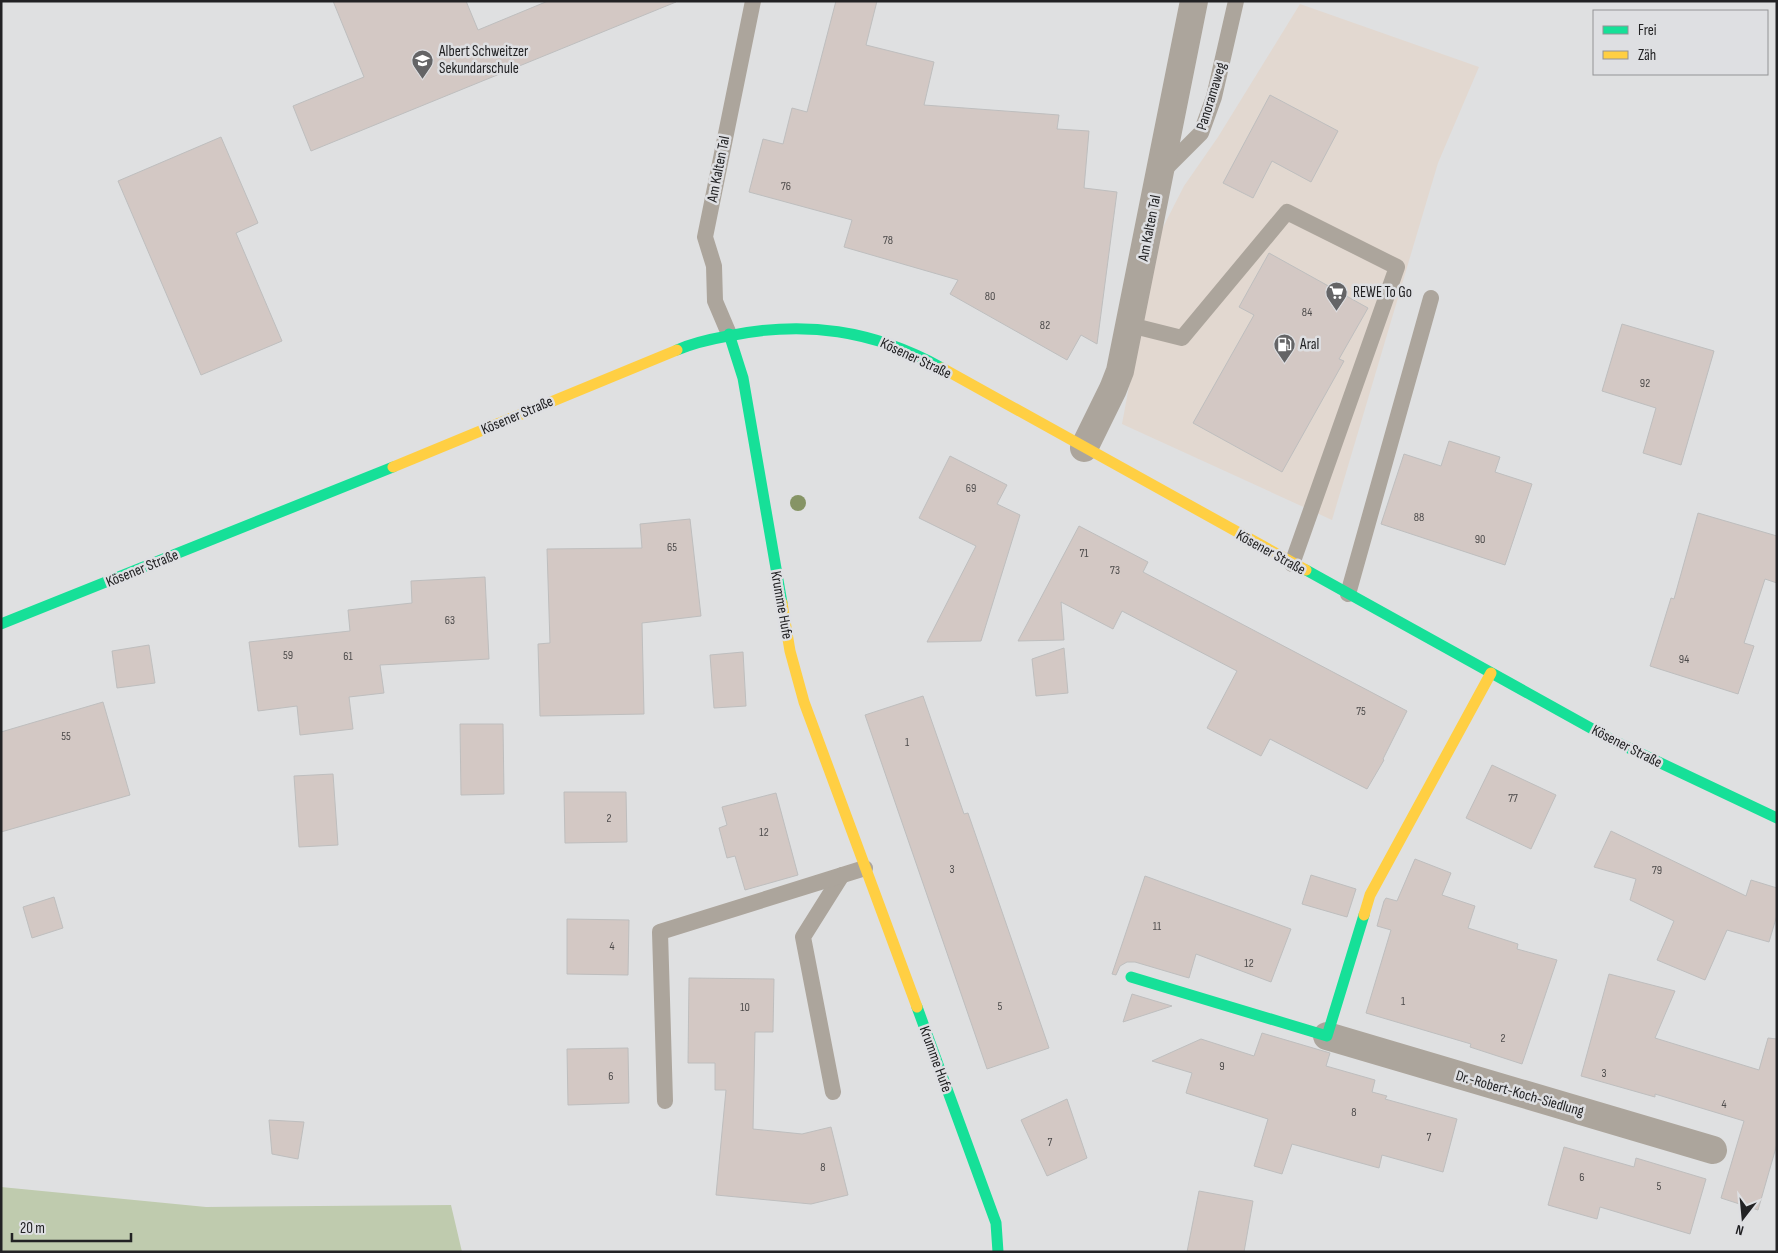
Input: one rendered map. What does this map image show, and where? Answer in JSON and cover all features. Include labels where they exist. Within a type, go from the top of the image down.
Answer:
[{"type":"main road","name":"Kösener Straße","points":[[1,624],[321,497],[681,348],[729,334],[776,327],[799,326],[848,331],[908,351],[1614,740],[1777,818]]},
{"type":"main road","name":"Krumme Hufe","points":[[729,334],[743,378],[790,652],[804,702],[996,1223],[998,1252]]},
{"type":"main road","points":[[1327,1036],[1370,895],[1490,673]]},
{"type":"main road","name":"Dr.-Robert-Koch-Siedlung","points":[[1131,977],[1327,1036]]},
{"type":"street","name":"Am Kalten Tal","points":[[1084,448],[1113,389],[1130,325],[1194,1]]},
{"type":"street","name":"Dr.-Robert-Koch-Siedlung","points":[[1327,1036],[1714,1150]]},
{"type":"lane","name":"Am Kalten Tal","points":[[729,334],[715,301],[714,266],[705,237],[753,1]]},
{"type":"lane","name":"Panoramaweg","points":[[1159,175],[1201,133],[1214,97],[1236,1]]},
{"type":"lane","points":[[1130,325],[1182,338],[1287,212],[1397,267],[1292,564]]},
{"type":"lane","points":[[1348,594],[1431,298]]},
{"type":"lane","points":[[665,1101],[660,932],[865,868]]},
{"type":"lane","points":[[832,1092],[803,937],[842,875]]},
{"type":"shaded area","points":[[1300,4],[1479,67],[1438,163],[1332,520],[1122,424],[1156,241],[1184,186],[1218,137]]},
{"type":"green space","points":[[1,1187],[206,1207],[451,1205],[462,1252],[1,1252]]},
{"type":"building","name":"Albert Schweitzer Sekundarschule","points":[[333,1],[466,1],[478,30],[548,1],[676,2],[311,151],[293,106],[364,77]]},
{"type":"building","points":[[836,1],[877,1],[866,45],[934,62],[924,105],[1059,115],[1057,129],[1089,131],[1084,188],[1117,192],[1097,344],[1081,335],[1067,360],[950,294],[958,280],[844,247],[852,220],[749,192],[763,139],[783,144],[792,108],[807,112]]},
{"type":"building","points":[[1270,95],[1338,131],[1311,182],[1272,161],[1253,198],[1223,183]]},
{"type":"building","points":[[221,137],[258,223],[236,233],[282,341],[201,375],[118,181]]},
{"type":"building","points":[[1269,253],[1368,308],[1339,359],[1344,361],[1282,472],[1193,423],[1254,315],[1239,307]]},
{"type":"building","points":[[1622,324],[1714,351],[1681,465],[1643,453],[1656,408],[1602,391]]},
{"type":"building","points":[[1449,441],[1500,457],[1495,472],[1532,484],[1505,565],[1381,524],[1404,454],[1441,466]]},
{"type":"building","points":[[950,456],[1007,485],[997,504],[1020,515],[981,641],[927,642],[976,546],[919,518]]},
{"type":"building","points":[[1698,513],[1777,536],[1777,583],[1765,579],[1744,643],[1754,646],[1738,694],[1650,666],[1671,598],[1674,599]]},
{"type":"building","points":[[690,519],[701,616],[642,623],[644,714],[540,716],[538,644],[550,643],[547,549],[642,548],[640,524]]},
{"type":"building","points":[[1079,526],[1148,562],[1143,572],[1407,711],[1384,760],[1367,789],[1270,739],[1261,756],[1207,728],[1237,671],[1122,611],[1113,629],[1061,602],[1064,640],[1018,641]]},
{"type":"building","points":[[485,577],[489,659],[380,665],[384,693],[349,697],[353,729],[300,735],[297,706],[258,711],[249,642],[350,631],[348,610],[412,603],[411,581]]},
{"type":"building","points":[[149,645],[155,683],[117,688],[112,651]]},
{"type":"building","points":[[1064,648],[1068,693],[1036,696],[1032,659]]},
{"type":"building","points":[[743,652],[746,706],[714,708],[710,655]]},
{"type":"building","points":[[923,696],[964,814],[968,813],[1049,1048],[987,1069],[865,715]]},
{"type":"building","points":[[103,702],[130,795],[1,832],[1,732]]},
{"type":"building","points":[[460,724],[503,724],[504,794],[461,795]]},
{"type":"building","points":[[1492,765],[1556,795],[1531,849],[1466,818]]},
{"type":"building","points":[[333,774],[338,845],[299,847],[294,776]]},
{"type":"building","points":[[564,792],[626,792],[627,842],[565,843]]},
{"type":"building","points":[[776,793],[798,875],[745,890],[735,856],[727,858],[719,828],[727,825],[722,807]]},
{"type":"building","points":[[1611,831],[1746,896],[1751,880],[1777,888],[1777,915],[1769,942],[1727,930],[1705,980],[1657,960],[1674,921],[1630,900],[1636,879],[1594,867]]},
{"type":"building","points":[[1415,859],[1451,873],[1442,895],[1475,906],[1468,928],[1518,944],[1517,949],[1557,960],[1522,1064],[1470,1047],[1471,1044],[1366,1013],[1391,930],[1377,926],[1384,901],[1386,898],[1397,901]]},
{"type":"building","points":[[1311,875],[1356,889],[1347,917],[1302,904]]},
{"type":"building","points":[[1145,876],[1291,929],[1271,982],[1196,954],[1189,978],[1135,962],[1127,962],[1120,966],[1116,975],[1112,974]]},
{"type":"building","points":[[54,897],[63,928],[32,938],[23,907]]},
{"type":"building","points":[[567,919],[629,920],[628,975],[567,974]]},
{"type":"building","points":[[1609,974],[1675,991],[1655,1038],[1759,1070],[1768,1038],[1777,1039],[1777,1144],[1758,1210],[1721,1198],[1744,1121],[1655,1094],[1655,1097],[1581,1076]]},
{"type":"building","points":[[689,978],[774,979],[773,1032],[755,1032],[753,1129],[802,1134],[831,1127],[848,1195],[811,1204],[716,1195],[726,1090],[715,1090],[715,1063],[688,1063]]},
{"type":"building","points":[[1132,994],[1172,1006],[1123,1022]]},
{"type":"building","points":[[1262,1033],[1330,1053],[1326,1066],[1375,1080],[1372,1092],[1387,1096],[1385,1099],[1457,1119],[1443,1172],[1382,1155],[1379,1168],[1292,1144],[1282,1174],[1254,1166],[1268,1119],[1186,1093],[1192,1073],[1152,1061],[1201,1039],[1254,1056]]},
{"type":"building","points":[[628,1048],[629,1103],[568,1105],[567,1049]]},
{"type":"building","points":[[1067,1099],[1087,1158],[1047,1176],[1021,1120]]},
{"type":"building","points":[[269,1120],[304,1122],[298,1159],[272,1154]]},
{"type":"building","points":[[1564,1147],[1634,1167],[1636,1158],[1706,1179],[1690,1234],[1600,1207],[1597,1219],[1548,1205]]},
{"type":"building","points":[[1199,1191],[1253,1201],[1244,1252],[1187,1252]]},
{"type":"traffic: fast","points":[[677,350],[709,340],[756,331],[811,329],[864,337],[916,355],[942,368]]},
{"type":"traffic: fast","points":[[729,334],[743,378],[782,603]]},
{"type":"traffic: fast","points":[[1,624],[393,467]]},
{"type":"traffic: fast","points":[[1306,570],[1614,741],[1777,818]]},
{"type":"traffic: fast","points":[[1131,977],[1327,1036],[1364,915]]},
{"type":"traffic: fast","points":[[917,1007],[996,1223],[998,1252]]},
{"type":"traffic: slow","points":[[393,467],[677,350]]},
{"type":"traffic: slow","points":[[942,368],[1306,570]]},
{"type":"traffic: slow","points":[[782,603],[790,651],[804,702],[917,1007]]},
{"type":"traffic: slow","points":[[1364,915],[1370,895],[1491,673]]},
{"type":"place","name":"Albert Schweitzer Sekundarschule","points":[[423,79]]},
{"type":"place","name":"REWE To Go","points":[[1337,311]]},
{"type":"place","name":"Aral","points":[[1284,363]]}]
